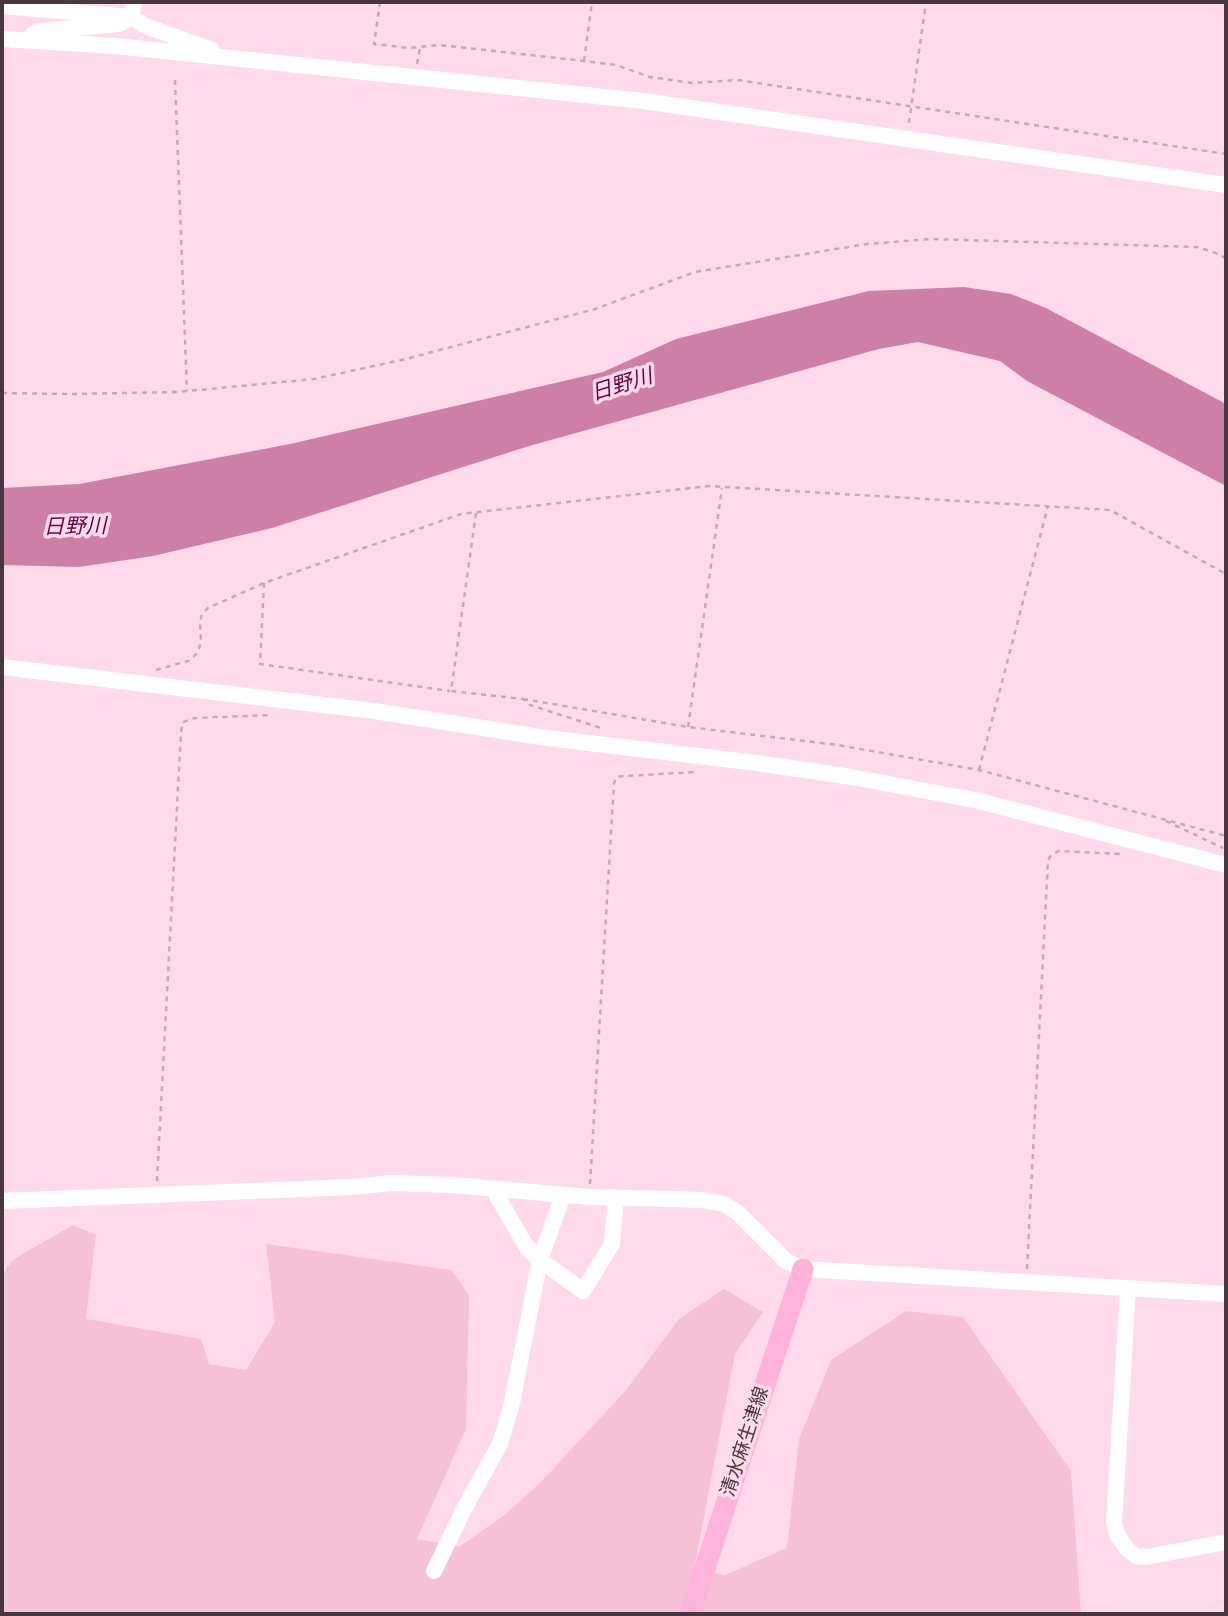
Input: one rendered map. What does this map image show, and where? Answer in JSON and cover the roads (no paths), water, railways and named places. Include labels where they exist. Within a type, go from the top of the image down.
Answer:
[{"type":"main road","name":"清水麻生津線","points":[[690,1614],[803,1269]]},
{"type":"street","points":[[2,6],[132,9],[146,26],[240,59]]},
{"type":"street","points":[[9,39],[40,31],[119,24],[132,9]]},
{"type":"street","points":[[9,39],[116,46],[643,101],[1226,185]]},
{"type":"street","points":[[2,667],[374,711],[547,738],[852,777],[979,801],[1226,865]]},
{"type":"street","points":[[2,1201],[353,1187],[392,1183],[589,1197],[704,1200],[724,1204],[737,1212],[786,1261],[803,1269],[1226,1294]]},
{"type":"street","points":[[493,1189],[526,1246],[540,1260],[583,1291],[612,1244],[616,1198]]},
{"type":"street","points":[[434,1571],[500,1444],[512,1403],[540,1260],[563,1195]]},
{"type":"street","points":[[1128,1289],[1114,1523],[1118,1536],[1136,1556],[1146,1557],[1226,1542]]},
{"type":"water","name":"日野川","points":[[964,287],[1011,294],[1046,308],[1226,404],[1226,486],[1027,381],[1000,361],[918,342],[879,349],[529,446],[272,528],[153,556],[79,567],[2,565],[2,488],[79,484],[290,444],[603,372],[676,339],[869,291]]}]
